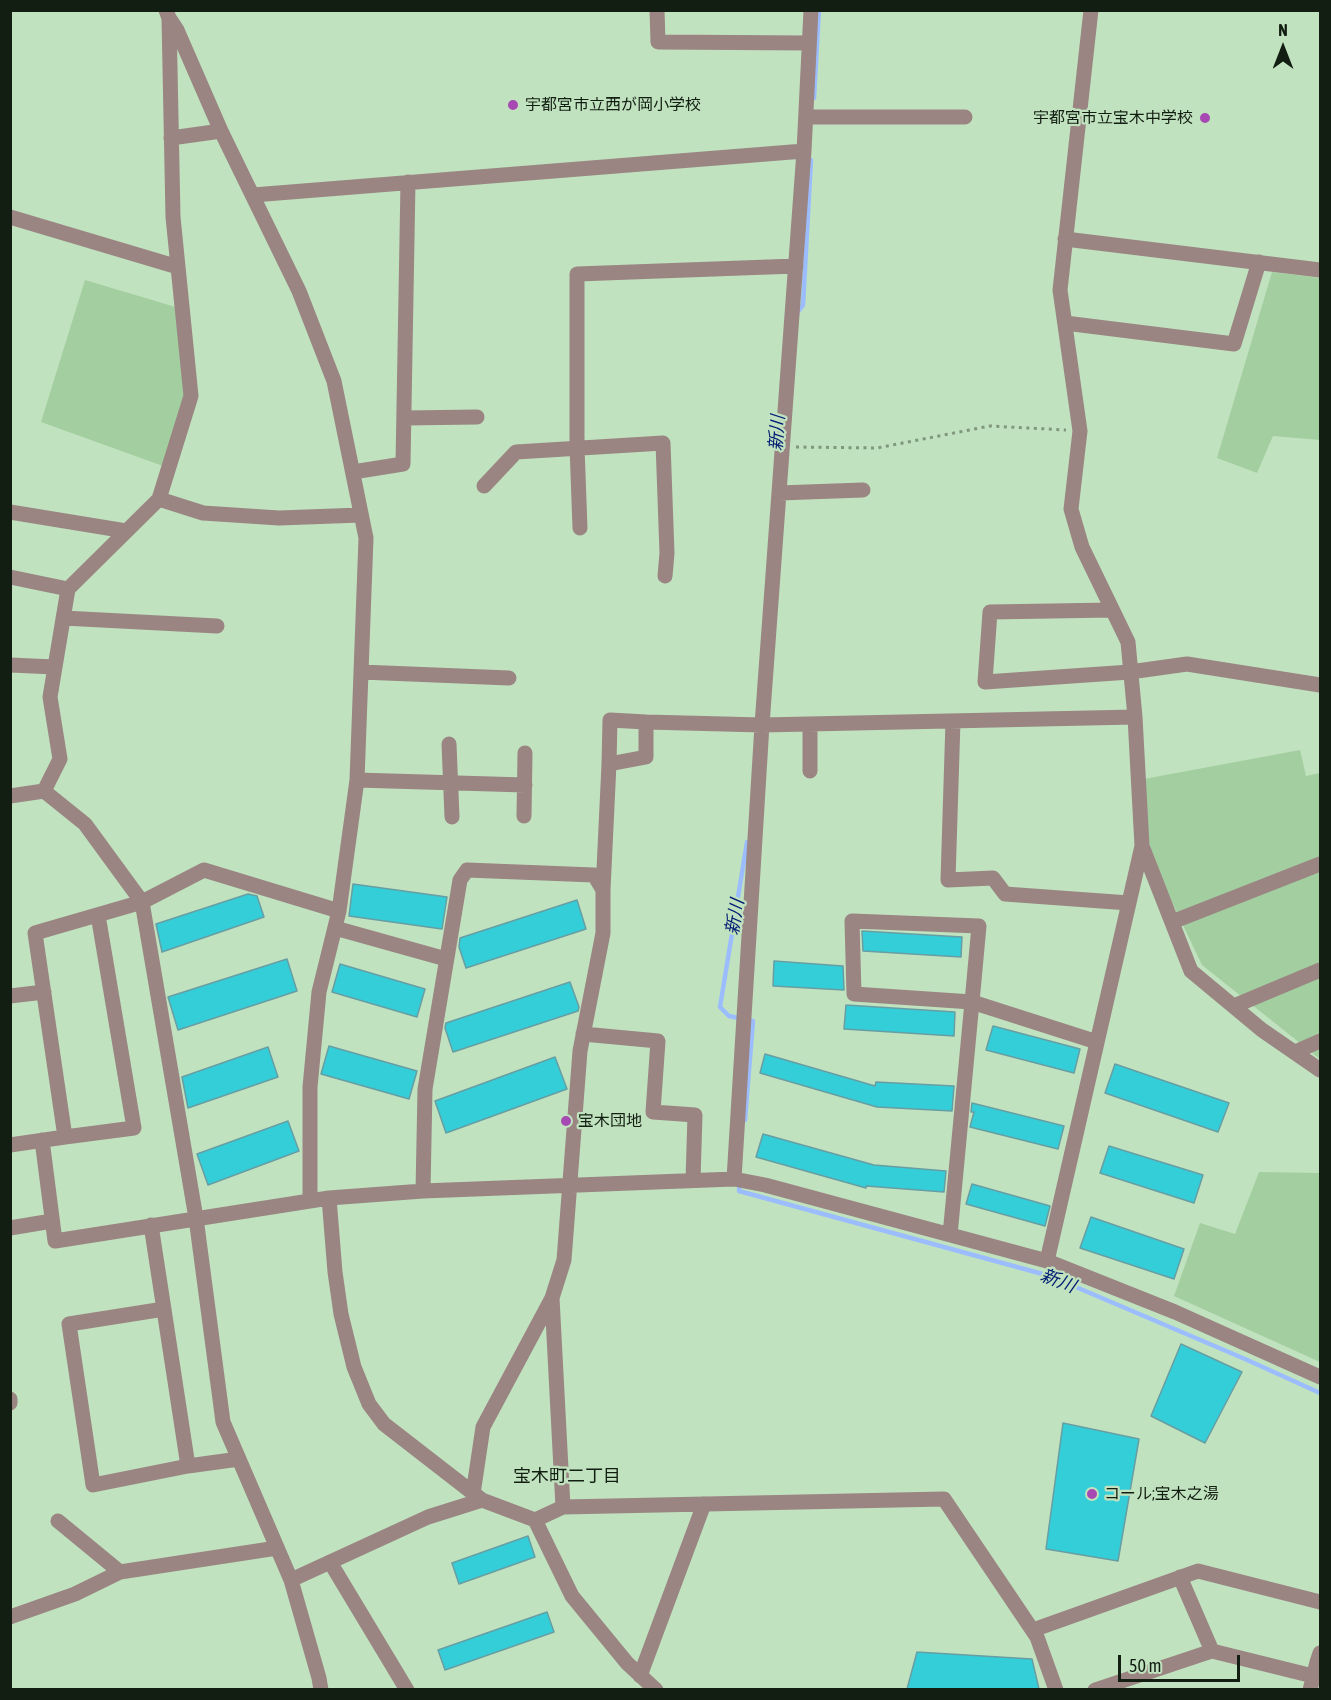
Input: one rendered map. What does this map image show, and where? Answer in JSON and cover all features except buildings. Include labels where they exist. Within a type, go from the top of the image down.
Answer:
[{"type":"street","points":[[657,10],[658,42],[809,43]]},
{"type":"street","points":[[734,1179],[762,725],[804,151],[811,10]]},
{"type":"street","points":[[1047,1261],[1142,846],[1135,717],[1128,642],[1082,547],[1071,509],[1080,431],[1060,290],[1091,10]]},
{"type":"street","points":[[168,14],[221,131],[299,291],[334,381],[366,538],[357,780],[339,911],[319,992],[310,1088],[310,1201]]},
{"type":"street","points":[[44,791],[60,759],[50,697],[68,589],[159,499],[191,396],[173,217],[168,14]]},
{"type":"street","points":[[806,117],[965,117]]},
{"type":"street","points":[[171,138],[221,131]]},
{"type":"street","points":[[253,195],[804,151]]},
{"type":"street","points":[[352,472],[403,464],[408,182]]},
{"type":"street","points":[[10,216],[178,267]]},
{"type":"street","points":[[1065,239],[1320,270]]},
{"type":"street","points":[[1065,323],[1234,344],[1259,262]]},
{"type":"street","points":[[580,528],[577,447],[577,274],[796,266]]},
{"type":"street","points":[[404,418],[477,417]]},
{"type":"street","points":[[484,486],[516,452],[663,443],[665,576]]},
{"type":"street","points":[[779,493],[862,490]]},
{"type":"street","points":[[159,499],[203,513],[279,518],[362,515]]},
{"type":"street","points":[[10,512],[126,531]]},
{"type":"street","points":[[10,577],[68,589]]},
{"type":"street","points":[[1112,610],[990,612],[985,682],[1130,672],[1187,664],[1320,685]]},
{"type":"street","points":[[63,618],[217,626]]},
{"type":"street","points":[[10,665],[55,667]]},
{"type":"street","points":[[361,672],[509,678]]},
{"type":"street","points":[[477,1497],[483,1427],[552,1298],[564,1260],[580,1051],[603,933],[610,720],[762,725],[1135,717]]},
{"type":"street","points":[[953,721],[948,879],[993,878],[1005,894],[1129,903]]},
{"type":"street","points":[[609,764],[646,757],[646,722]]},
{"type":"street","points":[[810,724],[810,771]]},
{"type":"street","points":[[449,744],[452,817]]},
{"type":"street","points":[[524,816],[525,753]]},
{"type":"street","points":[[357,780],[525,785]]},
{"type":"street","points":[[10,796],[44,791],[85,824],[142,902],[196,1218],[223,1422],[291,1580],[321,1689]]},
{"type":"street","points":[[1142,846],[1191,970],[1262,1030],[1320,1070]]},
{"type":"street","points":[[1172,922],[1320,864]]},
{"type":"street","points":[[65,1137],[35,933],[142,902],[204,870],[339,911]]},
{"type":"street","points":[[423,1191],[425,1089],[460,880],[468,870],[594,875],[603,890]]},
{"type":"street","points":[[10,1145],[134,1128],[98,915]]},
{"type":"street","points":[[950,1235],[972,1002],[979,926],[852,921],[854,994],[972,1002],[1097,1042]]},
{"type":"street","points":[[335,928],[446,959]]},
{"type":"street","points":[[1234,1006],[1320,970]]},
{"type":"street","points":[[10,996],[44,992]]},
{"type":"street","points":[[583,1034],[658,1041],[653,1112],[695,1115],[693,1180]]},
{"type":"street","points":[[1295,1052],[1320,1041]]},
{"type":"street","points":[[42,1140],[55,1240],[329,1198],[423,1191],[734,1179],[765,1185],[1047,1261],[1184,1316],[1320,1377]]},
{"type":"street","points":[[329,1198],[341,1314],[354,1367],[369,1404],[384,1424],[477,1497],[535,1520],[572,1596],[627,1664],[656,1689]]},
{"type":"street","points":[[10,1228],[52,1221]]},
{"type":"street","points":[[151,1226],[188,1466]]},
{"type":"street","points":[[552,1298],[563,1507]]},
{"type":"street","points":[[164,1309],[69,1324],[93,1485],[188,1466],[239,1459]]},
{"type":"street","points":[[291,1580],[477,1497]]},
{"type":"street","points":[[535,1520],[563,1507],[944,1499],[1033,1630],[1056,1689]]},
{"type":"street","points":[[640,1676],[704,1504]]},
{"type":"street","points":[[58,1521],[120,1572]]},
{"type":"street","points":[[10,1617],[75,1593],[120,1572],[277,1548]]},
{"type":"street","points":[[330,1562],[407,1689]]},
{"type":"street","points":[[1033,1630],[1198,1570],[1320,1602]]},
{"type":"street","points":[[1180,1577],[1212,1651]]},
{"type":"street","points":[[1095,1689],[1212,1651],[1310,1686],[1320,1653]]},
{"type":"path","points":[[782,447],[877,448],[990,426],[1080,431]]},
{"type":"green space","points":[[1272,272],[1320,278],[1320,440],[1273,436],[1257,473],[1217,458]]},
{"type":"green space","points":[[85,280],[179,308],[185,392],[163,466],[41,422]]},
{"type":"green space","points":[[1300,750],[1306,776],[1320,773],[1320,1059],[1202,965],[1148,852],[1144,779]]},
{"type":"green space","points":[[1259,1172],[1320,1173],[1320,1362],[1174,1296],[1200,1223],[1235,1234]]},
{"type":"waterway","name":"新川","points":[[814,98],[819,10]]},
{"type":"waterway","name":"新川","points":[[796,314],[803,305],[811,160]]},
{"type":"waterway","name":"新川","points":[[745,1120],[753,1021],[729,1016],[720,1007],[747,842]]},
{"type":"waterway","name":"新川","points":[[740,1182],[739,1191],[1050,1276],[1320,1393]]},
{"type":"place","name":"宇都宮市立西が岡小学校","points":[[513,105]]},
{"type":"place","name":"宇都宮市立宝木中学校","points":[[1205,118]]},
{"type":"place","name":"宝木団地","points":[[566,1121]]},
{"type":"place","name":"コール;宝木之湯","points":[[1092,1494]]},
{"type":"district","name":"宝木町二丁目","points":[[567,1476]]}]
